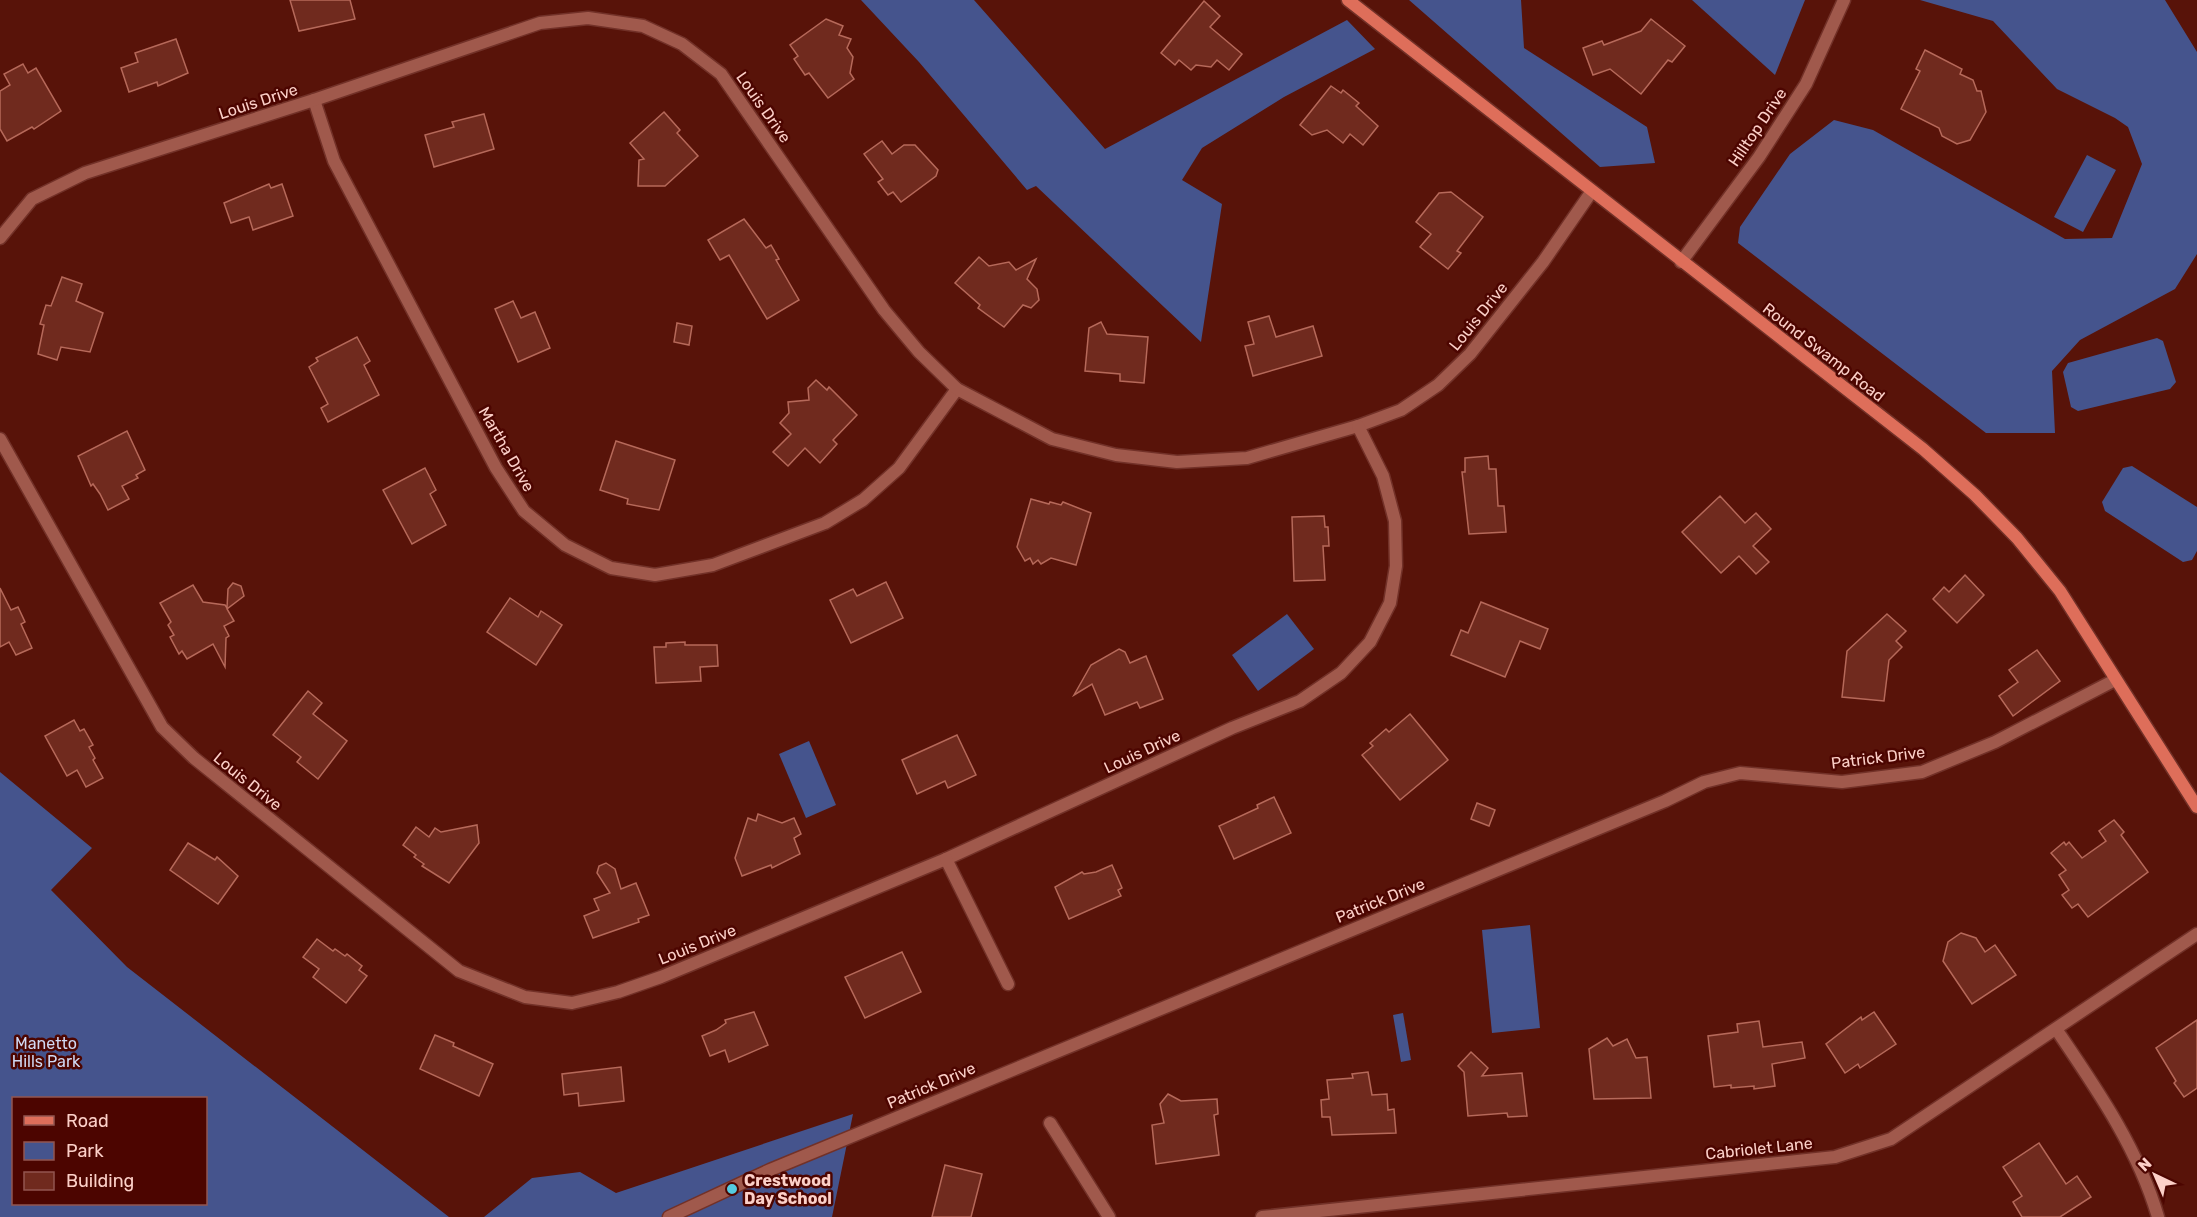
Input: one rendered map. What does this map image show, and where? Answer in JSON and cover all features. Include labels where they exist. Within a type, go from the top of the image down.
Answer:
[{"type":"street","name":"Round Swamp Road","points":[[1348,0],[1923,449],[1976,495],[2017,538],[2060,591],[2197,807]]},
{"type":"street","name":"Hilltop Drive","points":[[1681,262],[1759,157],[1806,84],[1844,0]]},
{"type":"street","name":"Louis Drive","points":[[0,238],[32,200],[85,173],[314,100],[540,22],[588,18],[644,27],[682,44],[721,74],[884,310],[919,352],[957,389],[1052,439],[1116,455],[1177,462],[1247,458],[1358,426],[1401,410],[1438,385],[1470,354],[1543,261],[1592,191]]},
{"type":"street","name":"Martha Drive","points":[[314,100],[334,160],[496,468],[524,511],[565,545],[611,568],[655,575],[713,565],[825,523],[863,500],[898,468],[957,389]]},
{"type":"street","name":"Louis Drive","points":[[0,439],[137,688],[162,727],[194,758],[459,970],[525,997],[572,1003],[606,995],[671,972],[946,859],[1232,728],[1300,700],[1341,673],[1370,642],[1390,603],[1396,566],[1395,521],[1383,476],[1358,426]]},
{"type":"street","name":"Patrick Drive","points":[[669,1217],[770,1170],[1665,801],[1704,782],[1740,773],[1842,782],[1922,772],[1995,742],[2115,680]]},
{"type":"street","points":[[946,859],[1008,984]]},
{"type":"street","name":"Cabriolet Lane","points":[[1262,1217],[1835,1156],[1892,1139],[2197,934]]},
{"type":"street","points":[[2056,1029],[2100,1094],[2131,1148],[2152,1195],[2158,1217]]},
{"type":"street","points":[[1050,1123],[1109,1217]]},
{"type":"green space","points":[[861,0],[974,0],[1105,149],[1347,20],[1375,49],[1284,97],[1202,148],[1182,180],[1222,204],[1201,342],[1036,186],[1027,190],[919,62]]},
{"type":"green space","points":[[1409,0],[1521,0],[1524,48],[1647,127],[1655,163],[1600,167]]},
{"type":"green space","points":[[1692,0],[1805,0],[1775,75]]},
{"type":"green space","points":[[1920,0],[2165,0],[2197,52],[2197,254],[2175,289],[2080,340],[2052,371],[2055,433],[1986,433],[1738,243],[1740,227],[1790,154],[1834,120],[1873,130],[2065,239],[2112,238],[2142,164],[2128,127],[2115,118],[2057,89],[1993,21]]},
{"type":"green space","points":[[2087,155],[2116,170],[2083,232],[2054,217]]},
{"type":"green space","points":[[2157,338],[2163,341],[2176,382],[2170,389],[2078,411],[2071,407],[2063,372],[2068,363]]},
{"type":"green space","points":[[2132,466],[2197,507],[2197,551],[2192,560],[2183,562],[2105,511],[2102,502],[2123,468]]},
{"type":"green space","points":[[1287,614],[1314,649],[1258,691],[1232,655]]},
{"type":"green space","points":[[809,741],[836,805],[806,818],[779,754]]},
{"type":"green space","name":"Manetto Hills Park","points":[[0,772],[92,848],[51,890],[127,967],[449,1217],[0,1217]]},
{"type":"green space","points":[[1530,925],[1540,1028],[1492,1033],[1482,930]]},
{"type":"green space","points":[[1403,1013],[1411,1060],[1401,1062],[1393,1015]]},
{"type":"green space","name":"Crestwood Day School","points":[[853,1114],[832,1217],[484,1217],[532,1178],[580,1172],[616,1193]]},
{"type":"building","points":[[290,0],[350,0],[355,19],[299,31]]},
{"type":"building","points":[[1204,1],[1220,16],[1210,27],[1242,54],[1229,70],[1217,60],[1211,67],[1196,65],[1191,70],[1179,60],[1175,65],[1161,53]]},
{"type":"building","points":[[826,19],[843,26],[839,35],[851,39],[847,48],[853,57],[850,73],[854,79],[828,98],[809,73],[805,75],[794,59],[798,56],[790,45]]},
{"type":"building","points":[[1651,19],[1685,46],[1672,62],[1668,60],[1641,94],[1610,69],[1593,75],[1583,48],[1602,41],[1604,45],[1641,31]]},
{"type":"building","points":[[176,39],[188,73],[158,86],[157,82],[129,92],[121,68],[138,62],[135,53]]},
{"type":"building","points":[[1925,50],[1962,69],[1960,74],[1973,80],[1977,91],[1981,91],[1986,112],[1970,140],[1957,144],[1942,136],[1939,128],[1901,109],[1920,71],[1916,69]]},
{"type":"building","points":[[23,64],[28,73],[36,68],[61,111],[34,129],[32,127],[7,141],[0,129],[0,91],[10,85],[4,74]]},
{"type":"building","points":[[1331,86],[1341,93],[1343,90],[1359,103],[1356,106],[1378,126],[1363,145],[1350,134],[1343,143],[1327,130],[1312,135],[1300,125]]},
{"type":"building","points":[[664,112],[680,130],[677,133],[698,156],[665,186],[638,186],[639,160],[644,159],[630,143]]},
{"type":"building","points":[[484,114],[494,149],[434,167],[425,135],[454,127],[452,122]]},
{"type":"building","points":[[882,141],[892,154],[904,145],[915,145],[938,170],[936,176],[901,202],[893,192],[888,195],[878,182],[883,179],[864,154]]},
{"type":"building","points":[[269,184],[271,188],[282,184],[293,216],[253,230],[249,217],[231,223],[224,203]]},
{"type":"building","points":[[1451,192],[1483,217],[1457,251],[1461,253],[1448,269],[1420,247],[1431,234],[1416,222],[1439,193]]},
{"type":"building","points":[[744,219],[766,248],[771,245],[779,259],[776,260],[799,300],[767,319],[729,255],[720,260],[708,240]]},
{"type":"building","points":[[979,257],[989,266],[1009,262],[1016,270],[1036,259],[1027,279],[1037,289],[1039,300],[1031,308],[1023,305],[1004,327],[978,308],[980,305],[955,283]]},
{"type":"building","points":[[62,277],[82,284],[76,301],[103,313],[90,352],[61,347],[57,360],[38,354],[44,325],[40,324],[46,305],[51,306]]},
{"type":"building","points":[[513,301],[521,318],[535,312],[550,348],[518,362],[495,309]]},
{"type":"building","points":[[1269,316],[1276,337],[1313,326],[1322,356],[1253,376],[1245,346],[1254,344],[1248,322]]},
{"type":"building","points":[[1101,322],[1107,334],[1148,337],[1144,383],[1120,381],[1120,374],[1085,371],[1089,328]]},
{"type":"building","points":[[677,323],[692,326],[689,345],[674,342]]},
{"type":"building","points":[[357,337],[370,361],[364,365],[379,395],[328,422],[321,408],[328,404],[309,367],[318,361],[316,358]]},
{"type":"building","points":[[816,380],[827,390],[829,387],[857,415],[833,440],[837,444],[820,463],[805,448],[788,466],[773,452],[791,434],[780,423],[789,413],[788,402],[809,400],[808,388]]},
{"type":"building","points":[[127,431],[145,470],[136,475],[138,478],[122,486],[129,499],[108,510],[93,484],[91,486],[78,456]]},
{"type":"building","points":[[616,441],[675,460],[659,510],[627,504],[628,499],[600,490]]},
{"type":"building","points":[[1488,456],[1489,469],[1496,469],[1498,506],[1504,506],[1506,532],[1469,534],[1462,472],[1465,472],[1465,458]]},
{"type":"building","points":[[425,468],[436,490],[430,494],[446,525],[412,544],[383,490]]},
{"type":"building","points":[[1720,496],[1745,523],[1756,513],[1771,529],[1753,546],[1769,562],[1756,574],[1739,556],[1721,573],[1682,532]]},
{"type":"building","points":[[1031,499],[1049,504],[1050,502],[1061,505],[1063,502],[1091,513],[1076,565],[1051,558],[1041,564],[1038,560],[1033,564],[1030,558],[1025,561],[1017,547]]},
{"type":"building","points":[[1324,516],[1325,527],[1328,527],[1329,546],[1323,546],[1325,580],[1294,581],[1292,517]]},
{"type":"building","points":[[1965,575],[1984,595],[1957,623],[1933,599],[1944,587],[1949,592]]},
{"type":"building","points":[[886,582],[903,618],[851,643],[830,600],[853,589],[857,596]]},
{"type":"building","points":[[233,583],[241,586],[244,596],[227,609],[234,621],[224,626],[229,636],[226,638],[225,667],[213,644],[187,659],[182,651],[179,654],[170,637],[174,635],[168,625],[171,622],[160,603],[193,585],[203,602],[225,605],[227,608],[228,589]]},
{"type":"building","points":[[0,588],[11,610],[18,607],[25,622],[21,624],[32,648],[16,655],[9,642],[0,647]]},
{"type":"building","points":[[510,598],[538,617],[541,611],[562,625],[536,665],[487,632]]},
{"type":"building","points":[[1481,602],[1548,629],[1540,649],[1520,641],[1505,677],[1451,655],[1461,630],[1468,633]]},
{"type":"building","points":[[1887,614],[1906,631],[1896,641],[1902,647],[1889,660],[1884,701],[1842,697],[1847,651]]},
{"type":"building","points":[[685,642],[685,645],[717,645],[718,666],[700,667],[701,681],[656,683],[654,647],[666,647],[666,643]]},
{"type":"building","points":[[1119,649],[1125,652],[1130,663],[1146,656],[1163,699],[1140,708],[1137,702],[1105,715],[1092,684],[1074,695],[1091,665]]},
{"type":"building","points":[[2037,650],[2060,681],[2013,716],[1999,696],[2018,682],[2009,670]]},
{"type":"building","points":[[308,691],[322,703],[313,714],[347,741],[318,779],[297,762],[301,757],[273,735]]},
{"type":"building","points":[[1410,714],[1448,760],[1400,800],[1362,755],[1373,746],[1370,743],[1386,729],[1389,732]]},
{"type":"building","points":[[74,720],[80,731],[84,729],[93,745],[89,747],[103,778],[86,787],[77,770],[67,776],[45,736]]},
{"type":"building","points":[[957,735],[976,775],[948,788],[945,781],[917,794],[902,760]]},
{"type":"building","points":[[1274,797],[1291,833],[1234,859],[1219,826],[1258,808],[1257,805]]},
{"type":"building","points":[[1477,803],[1495,810],[1489,826],[1471,819]]},
{"type":"building","points":[[758,814],[782,823],[794,818],[801,834],[794,838],[800,854],[772,868],[771,865],[742,876],[735,858],[748,818],[756,821]]},
{"type":"building","points":[[2114,820],[2124,832],[2121,835],[2148,872],[2088,917],[2078,904],[2072,908],[2062,895],[2069,890],[2059,875],[2066,870],[2051,853],[2064,842],[2066,845],[2069,842],[2082,858],[2106,841],[2099,831]]},
{"type":"building","points":[[477,825],[479,843],[449,883],[422,866],[424,864],[414,857],[416,855],[403,845],[416,827],[429,837],[435,828],[441,832]]},
{"type":"building","points":[[188,843],[215,860],[217,857],[238,876],[218,904],[170,870]]},
{"type":"building","points":[[606,863],[615,869],[621,889],[636,883],[649,915],[638,919],[639,922],[593,938],[584,916],[599,910],[594,899],[610,893],[597,873],[599,866]]},
{"type":"building","points":[[1112,865],[1122,888],[1118,890],[1121,896],[1069,919],[1055,887],[1082,872],[1084,874],[1096,872]]},
{"type":"building","points":[[1961,933],[1976,938],[1985,952],[1995,945],[2016,975],[1972,1004],[1943,961],[1948,942]]},
{"type":"building","points":[[317,939],[333,951],[335,949],[345,956],[347,954],[362,966],[359,970],[367,976],[346,1003],[313,977],[319,969],[303,957]]},
{"type":"building","points":[[902,952],[921,992],[865,1018],[845,977]]},
{"type":"building","points":[[754,1012],[768,1045],[729,1062],[725,1050],[710,1056],[702,1036],[716,1030],[726,1023],[725,1020]]},
{"type":"building","points":[[1874,1012],[1896,1044],[1860,1068],[1858,1064],[1845,1073],[1826,1044],[1861,1017],[1862,1020]]},
{"type":"building","points":[[2197,1020],[2197,1088],[2184,1097],[2156,1048]]},
{"type":"building","points":[[1759,1021],[1763,1047],[1802,1042],[1805,1058],[1772,1064],[1775,1086],[1754,1089],[1754,1086],[1714,1087],[1708,1036],[1738,1032],[1737,1024]]},
{"type":"building","points":[[435,1035],[493,1064],[479,1096],[420,1069]]},
{"type":"building","points":[[1607,1038],[1613,1046],[1627,1039],[1636,1058],[1647,1057],[1651,1098],[1594,1099],[1589,1049]]},
{"type":"building","points":[[1471,1052],[1488,1068],[1482,1076],[1522,1073],[1527,1116],[1508,1117],[1507,1113],[1468,1116],[1464,1072],[1458,1066]]},
{"type":"building","points":[[621,1067],[624,1101],[579,1106],[578,1093],[564,1095],[562,1074]]},
{"type":"building","points":[[1368,1072],[1372,1095],[1387,1094],[1388,1110],[1394,1109],[1396,1133],[1332,1135],[1330,1117],[1322,1117],[1321,1100],[1329,1099],[1327,1080],[1353,1078],[1352,1074]]},
{"type":"building","points":[[1168,1094],[1181,1101],[1217,1099],[1218,1114],[1214,1115],[1219,1155],[1156,1164],[1152,1125],[1164,1123],[1160,1104]]},
{"type":"building","points":[[2039,1143],[2066,1184],[2077,1176],[2091,1197],[2060,1217],[2022,1217],[2013,1202],[2022,1196],[2003,1167]]},
{"type":"building","points":[[945,1165],[982,1174],[971,1217],[932,1217]]},
{"type":"place","name":"Crestwood Day School","points":[[732,1189]]}]
